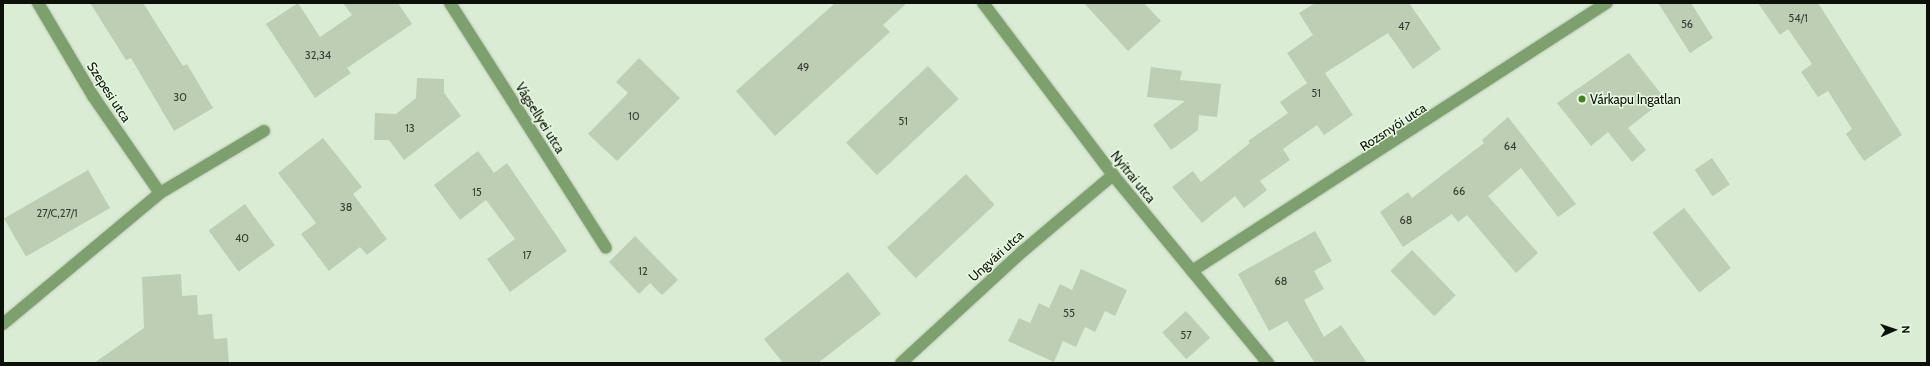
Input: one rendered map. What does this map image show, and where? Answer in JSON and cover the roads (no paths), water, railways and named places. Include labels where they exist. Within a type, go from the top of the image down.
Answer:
[{"type":"street","name":"Szepesi utca","points":[[38,3],[93,96],[160,193]]},
{"type":"street","name":"Vágsellyei utca","points":[[450,3],[606,248]]},
{"type":"street","name":"Nyitrai utca","points":[[983,3],[1113,175],[1268,363]]},
{"type":"street","name":"Rozsnyói utca","points":[[1192,272],[1607,3]]},
{"type":"street","points":[[3,324],[160,193],[264,131]]},
{"type":"street","name":"Ungvári utca","points":[[901,363],[1023,251],[1113,175]]},
{"type":"place","name":"Várkapu Ingatlan","points":[[1582,99]]}]
